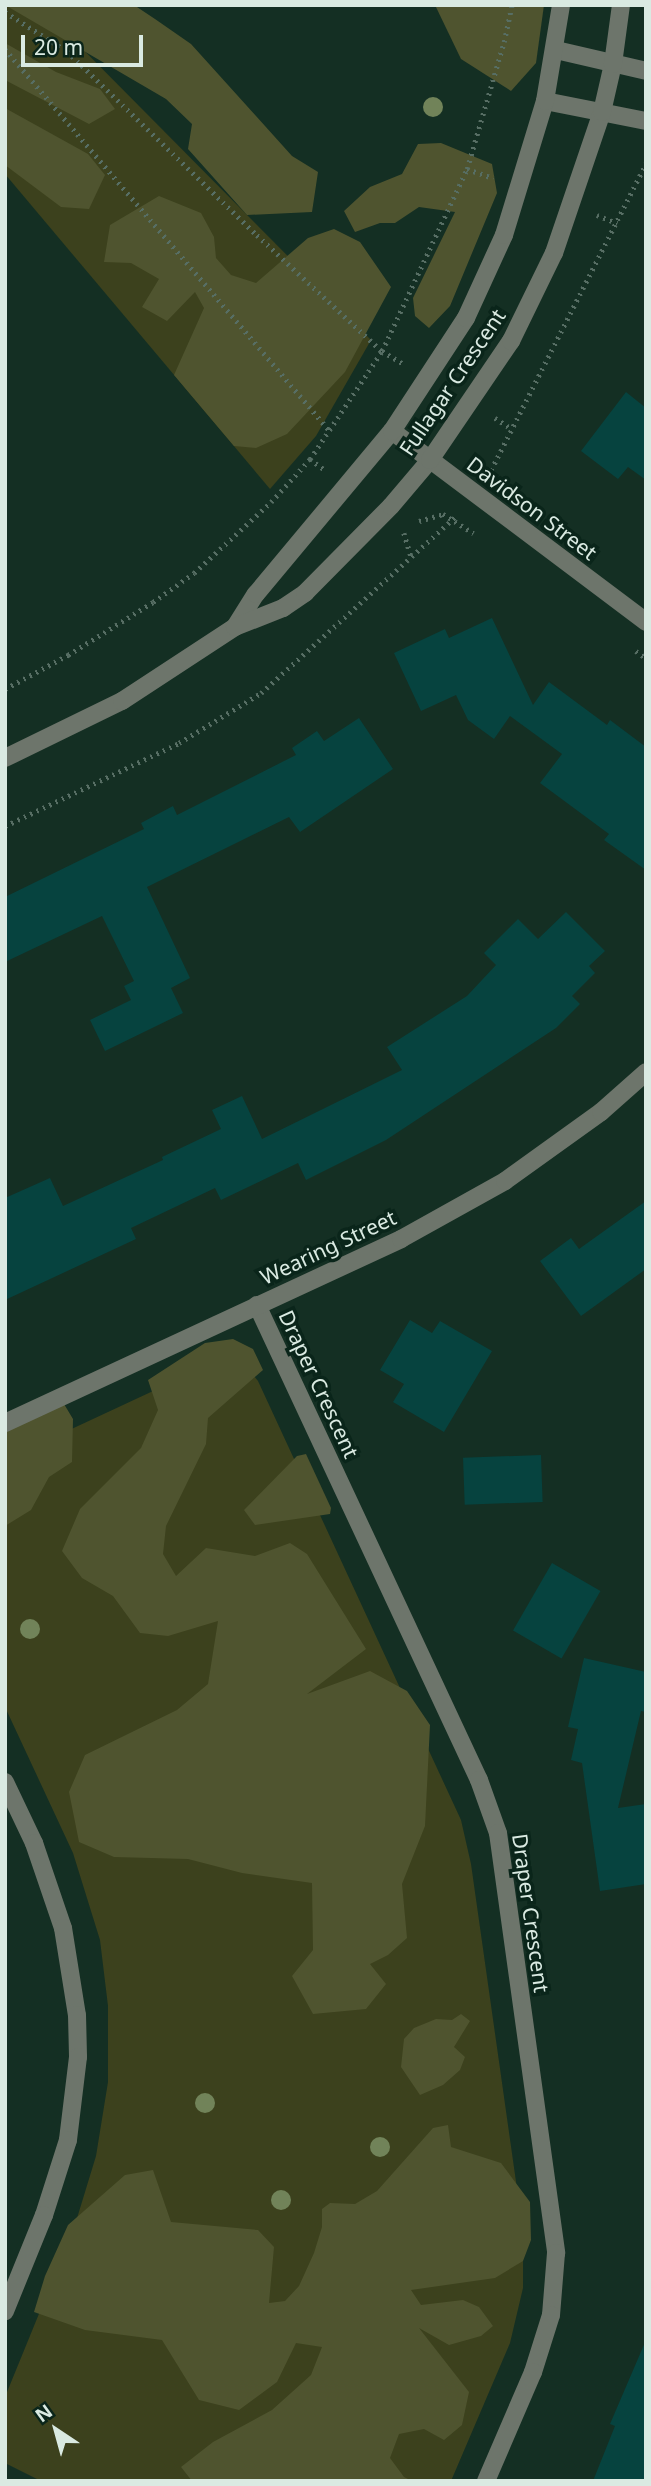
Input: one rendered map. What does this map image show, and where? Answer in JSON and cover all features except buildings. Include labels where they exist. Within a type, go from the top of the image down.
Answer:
[{"type":"street","name":"Fullagar Crescent","points":[[235,627],[256,594],[392,430],[466,318],[504,235],[545,101],[562,5]]},
{"type":"street","name":"Fullagar Crescent","points":[[5,758],[122,701],[235,627],[283,608],[305,593],[391,506],[430,460],[511,341],[554,253],[601,112],[613,64],[621,5]]},
{"type":"street","points":[[556,50],[646,71]]},
{"type":"street","points":[[545,101],[646,121]]},
{"type":"street","name":"Davidson Street","points":[[392,430],[646,622]]},
{"type":"street","name":"Wearing Street","points":[[5,1423],[401,1239],[505,1181],[601,1112],[646,1073]]},
{"type":"street","name":"Draper Crescent","points":[[257,1305],[479,1780],[498,1833],[556,2253],[551,2315],[533,2372],[486,2481]]},
{"type":"street","points":[[5,1782],[34,1843],[63,1928],[77,2015],[78,2057],[68,2140],[44,2215],[5,2311]]},
{"type":"path","points":[[5,689],[68,655],[153,603],[194,573],[271,502],[310,459],[382,351],[467,169],[512,5]]},
{"type":"path","points":[[5,12],[67,51],[382,351],[410,368]]},
{"type":"path","points":[[5,49],[330,431]]},
{"type":"path","points":[[495,464],[646,166]]},
{"type":"path","points":[[596,215],[617,223]]},
{"type":"path","points":[[5,826],[168,748],[261,692],[452,521],[443,514],[417,521],[403,530],[411,556]]},
{"type":"green space","points":[[5,5],[39,5],[371,340],[316,436],[270,489],[5,174]]},
{"type":"green space","points":[[5,5],[134,5],[155,19],[191,44],[292,156],[318,172],[312,212],[247,215],[188,149],[192,124],[166,99]]},
{"type":"green space","points":[[435,5],[544,5],[536,63],[511,91],[461,59]]},
{"type":"green space","points":[[5,43],[56,72],[100,89],[115,109],[89,124],[5,80]]},
{"type":"green space","points":[[5,108],[88,154],[105,175],[89,209],[61,207],[5,165]]},
{"type":"green space","points":[[441,143],[492,164],[497,193],[450,306],[429,328],[415,316],[413,298],[455,212],[419,207],[395,223],[380,223],[355,232],[344,211],[370,187],[402,174],[418,144]]},
{"type":"green space","points":[[159,196],[201,213],[214,237],[216,258],[231,275],[256,283],[308,238],[334,229],[360,242],[391,287],[345,372],[287,434],[256,448],[234,446],[174,375],[204,308],[195,292],[167,321],[142,307],[159,279],[131,263],[104,262],[110,225]]},
{"type":"green space","points":[[233,1339],[253,1349],[263,1370],[208,1418],[206,1444],[166,1526],[163,1554],[176,1576],[206,1548],[255,1556],[290,1543],[307,1554],[366,1649],[307,1694],[370,1671],[407,1691],[430,1725],[425,1826],[402,1884],[407,1938],[388,1955],[370,1964],[386,1984],[366,2009],[313,2014],[292,1976],[313,1950],[312,1883],[242,1873],[188,1859],[114,1857],[79,1842],[69,1792],[85,1755],[177,1710],[208,1684],[218,1621],[168,1636],[140,1633],[113,1596],[82,1578],[62,1551],[80,1509],[141,1448],[158,1410],[148,1380],[205,1343]]},
{"type":"green space","points":[[211,1364],[247,1367],[258,1381],[461,1820],[471,1864],[523,2231],[523,2288],[510,2343],[451,2481],[41,2481],[5,2463],[5,2397],[74,2228],[96,2156],[108,2082],[108,2006],[100,1940],[73,1853],[5,1707],[5,1460]]},
{"type":"green space","points":[[64,1404],[73,1419],[72,1462],[49,1477],[31,1510],[5,1526],[5,1429]]},
{"type":"green space","points":[[306,1454],[331,1508],[330,1514],[255,1525],[244,1510],[297,1456]]},
{"type":"green space","points":[[461,2014],[470,2021],[454,2047],[465,2057],[460,2070],[443,2085],[420,2095],[401,2067],[404,2039],[414,2028],[436,2019],[452,2020]]},
{"type":"green space","points":[[448,2125],[451,2147],[501,2163],[530,2202],[531,2240],[523,2261],[495,2278],[411,2290],[421,2305],[463,2300],[479,2307],[493,2326],[481,2336],[449,2345],[419,2328],[469,2392],[462,2425],[444,2440],[424,2429],[399,2434],[390,2458],[404,2477],[412,2481],[192,2481],[181,2467],[213,2442],[272,2410],[311,2375],[322,2347],[296,2343],[277,2382],[239,2410],[199,2400],[162,2340],[85,2330],[34,2312],[45,2276],[68,2225],[125,2175],[153,2170],[171,2222],[258,2230],[274,2247],[269,2303],[285,2301],[299,2286],[314,2253],[322,2227],[322,2209],[330,2203],[355,2204],[377,2191],[433,2128]]}]
